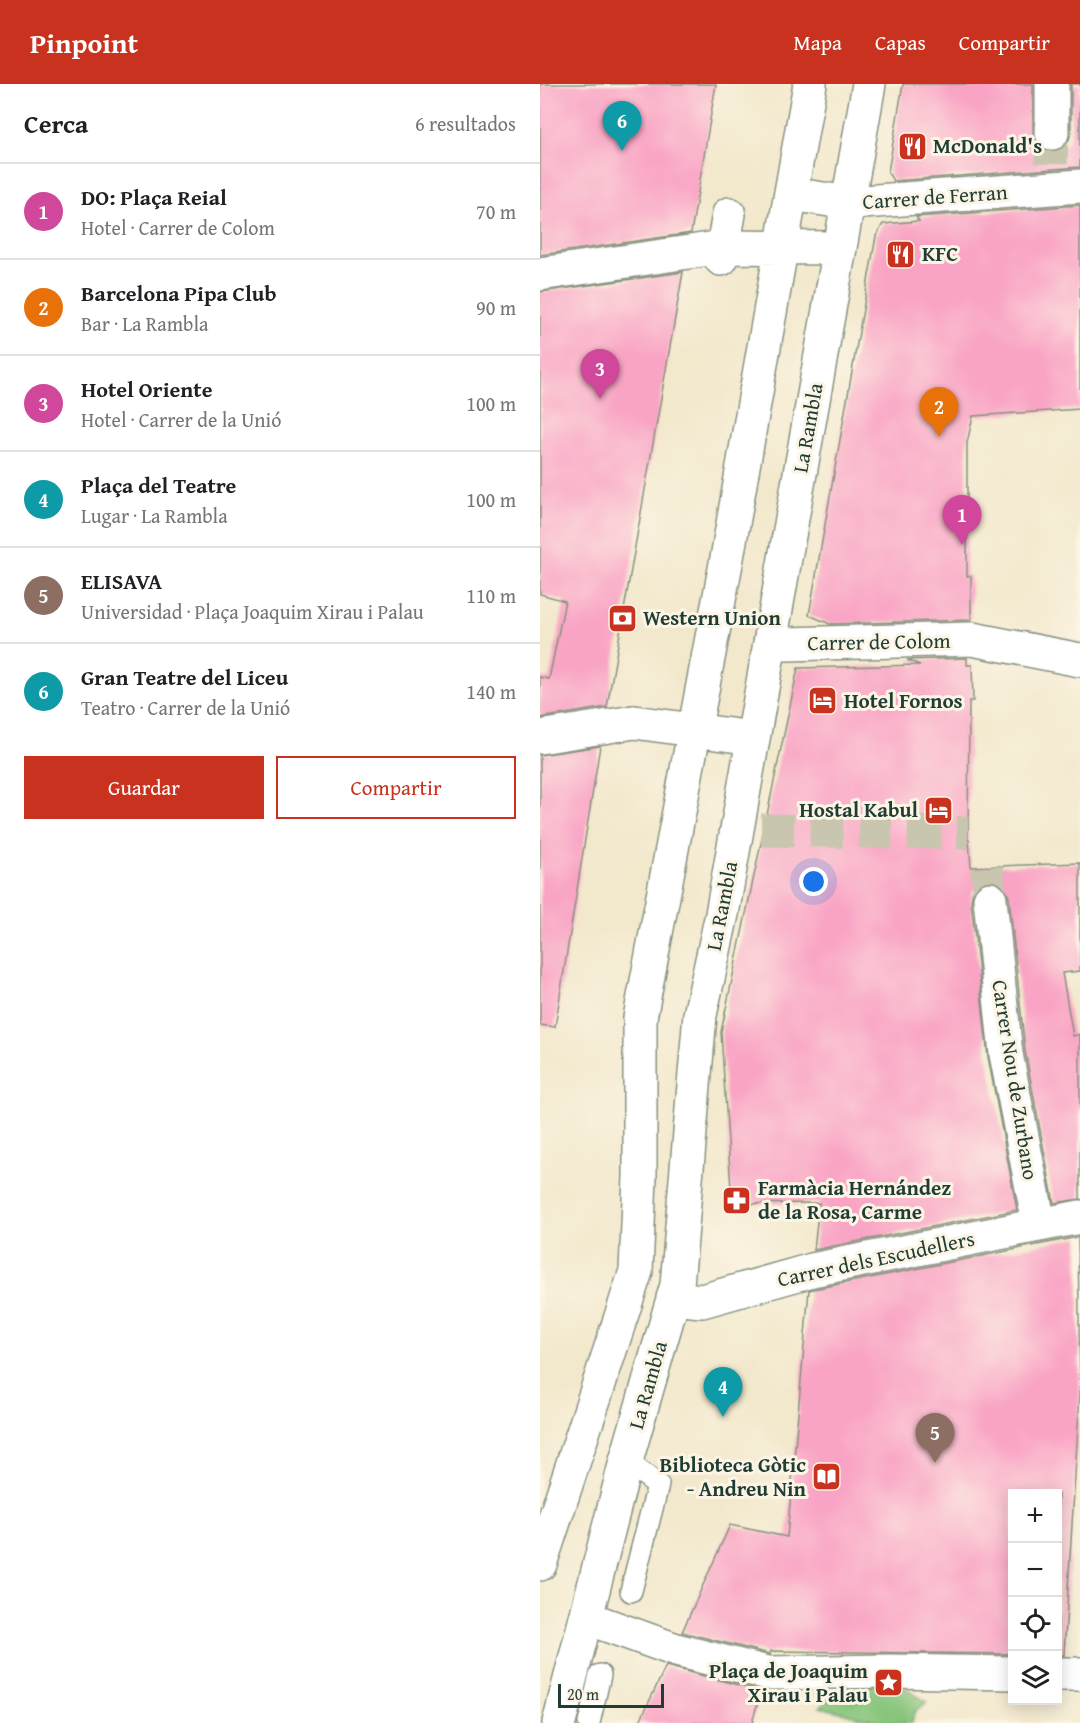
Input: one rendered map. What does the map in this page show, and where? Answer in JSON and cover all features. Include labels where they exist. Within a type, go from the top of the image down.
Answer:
[{"type":"street","points":[[540,1564],[636,1271],[640,1177],[640,1018],[729,546],[810,84]]},
{"type":"street","name":"La Rambla","points":[[559,1723],[626,1461],[678,1274],[700,1015],[722,914],[869,84]]},
{"type":"street","points":[[1052,84],[1060,168]]},
{"type":"street","name":"Carrer de Ferran","points":[[791,194],[849,203],[1060,168]]},
{"type":"street","points":[[722,253],[729,214]]},
{"type":"street","points":[[540,274],[781,247],[840,248]]},
{"type":"street","name":"Carrer de Colom","points":[[786,644],[972,639],[1080,660]]},
{"type":"street","points":[[540,737],[634,722],[753,738]]},
{"type":"street","name":"Carrer Nou de Zurbano","points":[[990,899],[1006,1054],[1039,1224]]},
{"type":"street","name":"Carrer dels Escudellers","points":[[673,1298],[702,1301],[812,1270],[1080,1217]]},
{"type":"street","points":[[587,1618],[676,1650],[768,1673],[889,1671],[1008,1673]]},
{"type":"street","points":[[1062,1674],[1080,1674]]},
{"type":"lane","points":[[626,1461],[658,1485],[631,1591]]},
{"type":"lane","points":[[589,1723],[600,1675]]},
{"type":"green space","points":[[856,1681],[898,1684],[927,1702],[914,1712],[912,1723],[887,1723],[820,1707],[832,1695]]},
{"type":"building","points":[[540,84],[716,84],[691,233],[540,255]]},
{"type":"building","points":[[903,84],[1033,84],[1033,134],[1036,143],[1042,149],[1051,152],[1061,149],[1068,142],[1071,133],[1071,84],[1080,84],[1080,167],[893,181],[888,172]]},
{"type":"building","points":[[1080,205],[1080,409],[973,416],[967,443],[967,576],[971,576],[971,620],[830,624],[809,615],[876,236],[883,224],[919,221],[916,217]]},
{"type":"building","points":[[683,272],[607,707],[540,718],[540,677],[549,679],[565,601],[540,594],[540,292]]},
{"type":"building","points":[[967,658],[967,665],[972,665],[973,701],[969,701],[968,840],[971,867],[1080,863],[1080,971],[1062,973],[1073,1036],[1080,1034],[1080,1199],[1054,1203],[1025,1051],[1009,897],[998,882],[988,880],[973,891],[971,901],[988,1057],[1017,1210],[814,1250],[819,1203],[732,1204],[721,1032],[798,668],[920,665],[907,660]]},
{"type":"building","points":[[600,746],[555,1027],[540,1025],[540,755]]},
{"type":"building","points":[[1078,1237],[1080,1394],[1064,1655],[1062,1655],[1062,1489],[1008,1489],[1008,1654],[771,1651],[770,1654],[682,1632],[730,1525],[787,1537],[809,1290]]},
{"type":"building","points":[[666,1666],[761,1691],[752,1723],[639,1723]]},
{"type":"tunnel","points":[[1051,164],[1052,133]]},
{"type":"tunnel","points":[[761,830],[968,833]]},
{"type":"tunnel","points":[[987,867],[990,899]]},
{"type":"place","name":"McDonald's","points":[[912,146]]},
{"type":"place","name":"Gran Teatre del Liceu","points":[[622,151]]},
{"type":"place","name":"KFC","points":[[901,254]]},
{"type":"place","name":"Hotel Oriente","points":[[600,399]]},
{"type":"place","name":"Barcelona Pipa Club","points":[[939,437]]},
{"type":"place","name":"DO: Plaça Reial","points":[[962,545]]},
{"type":"place","name":"Western Union","points":[[622,618]]},
{"type":"place","name":"Hotel Fornos","points":[[823,701]]},
{"type":"place","name":"Hostal Kabul","points":[[939,810]]},
{"type":"place","name":"Farmàcia Hernández de la Rosa, Carme","points":[[737,1200]]},
{"type":"place","name":"Plaça del Teatre","points":[[723,1417]]},
{"type":"place","name":"ELISAVA","points":[[935,1463]]},
{"type":"place","name":"Biblioteca Gòtic - Andreu Nin","points":[[827,1477]]},
{"type":"place","name":"Plaça de Joaquim Xirau i Palau","points":[[889,1683]]}]
